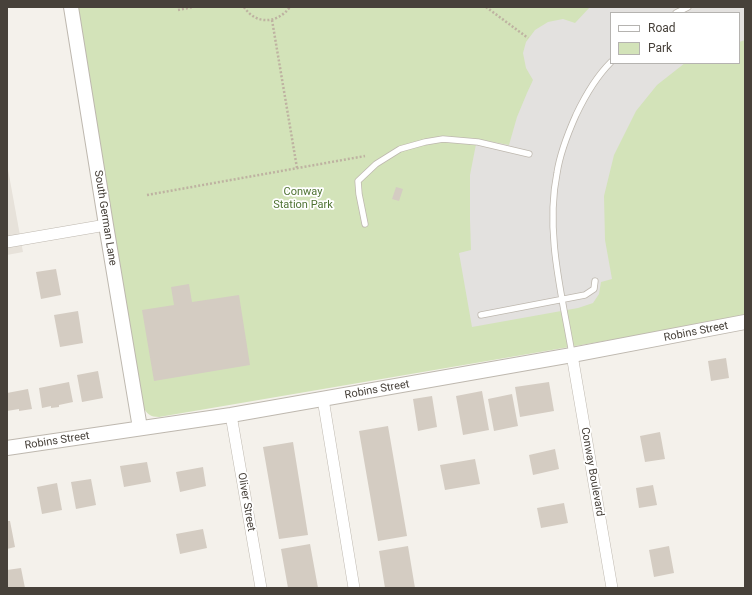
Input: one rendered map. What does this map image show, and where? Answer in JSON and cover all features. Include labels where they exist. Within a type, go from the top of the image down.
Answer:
[{"type":"street","name":"South German Lane","points":[[71,7],[140,428]]},
{"type":"street","points":[[7,242],[106,225]]},
{"type":"street","name":"Robins Street","points":[[7,448],[231,415],[572,355],[745,322]]},
{"type":"street","name":"Conway Boulevard","points":[[572,355],[612,588]]},
{"type":"street","points":[[323,399],[354,588]]},
{"type":"street","name":"Oliver Street","points":[[231,415],[261,588]]},
{"type":"lane","points":[[678,12],[688,7]]},
{"type":"lane","points":[[572,355],[555,257],[553,228],[554,197],[557,172],[569,131],[581,105],[599,76],[610,63]]},
{"type":"lane","points":[[365,224],[358,181],[376,164],[400,148],[443,139],[478,142],[529,154]]},
{"type":"lane","points":[[481,315],[585,295],[594,289],[595,281]]},
{"type":"path","points":[[178,10],[193,7]]},
{"type":"path","points":[[244,7],[254,17],[262,20],[279,18],[286,13],[290,7]]},
{"type":"path","points":[[486,7],[528,38]]},
{"type":"path","points":[[272,20],[297,168]]},
{"type":"path","points":[[147,195],[365,156]]},
{"type":"shaded area","points":[[590,7],[745,7],[745,40],[740,42],[740,12],[610,12],[610,64],[684,64],[657,85],[636,111],[614,155],[604,196],[605,240],[612,279],[601,282],[599,294],[593,303],[578,308],[472,327],[459,253],[471,250],[470,175],[477,139],[509,145],[517,117],[533,80],[526,68],[523,53],[526,42],[535,30],[548,22],[563,19],[575,23]]},
{"type":"shaded area","points":[[7,164],[23,252],[7,255]]},
{"type":"green space","name":"Conway Station Park","points":[[77,7],[745,7],[745,317],[159,417],[149,414],[143,406]]},
{"type":"building","points":[[396,187],[403,189],[399,201],[392,199]]},
{"type":"building","points":[[56,269],[61,295],[41,299],[36,272]]},
{"type":"building","points":[[189,284],[192,302],[239,295],[250,365],[154,381],[142,310],[174,305],[171,287]]},
{"type":"building","points":[[78,311],[83,343],[60,347],[54,315]]},
{"type":"building","points":[[726,358],[729,378],[711,381],[708,361]]},
{"type":"building","points":[[98,371],[103,398],[82,402],[77,375]]},
{"type":"building","points":[[69,382],[73,402],[59,405],[59,407],[51,408],[51,406],[42,408],[39,388]]},
{"type":"building","points":[[549,382],[554,411],[520,417],[515,387]]},
{"type":"building","points":[[28,389],[32,409],[7,411],[7,393]]},
{"type":"building","points":[[482,391],[489,430],[463,435],[456,396]]},
{"type":"building","points":[[512,394],[518,426],[494,431],[488,399]]},
{"type":"building","points":[[432,396],[437,427],[418,431],[413,399]]},
{"type":"building","points":[[388,426],[407,536],[378,541],[359,431]]},
{"type":"building","points":[[660,432],[665,459],[645,462],[640,436]]},
{"type":"building","points":[[293,442],[308,535],[279,539],[263,447]]},
{"type":"building","points":[[555,449],[559,469],[533,475],[529,455]]},
{"type":"building","points":[[475,459],[480,484],[445,490],[440,465]]},
{"type":"building","points":[[147,462],[151,482],[124,487],[120,466]]},
{"type":"building","points":[[203,467],[206,486],[180,492],[176,472]]},
{"type":"building","points":[[91,479],[96,505],[76,509],[71,482]]},
{"type":"building","points":[[57,483],[62,510],[42,514],[37,487]]},
{"type":"building","points":[[653,485],[657,505],[639,508],[636,488]]},
{"type":"building","points":[[564,503],[568,523],[541,528],[537,508]]},
{"type":"building","points":[[7,521],[10,521],[15,547],[7,549]]},
{"type":"building","points":[[203,529],[207,548],[180,554],[176,534]]},
{"type":"building","points":[[310,544],[318,588],[288,588],[281,549]]},
{"type":"building","points":[[408,546],[415,588],[385,588],[379,551]]},
{"type":"building","points":[[669,546],[674,573],[654,577],[649,550]]},
{"type":"building","points":[[21,568],[25,588],[7,588],[7,570]]}]
